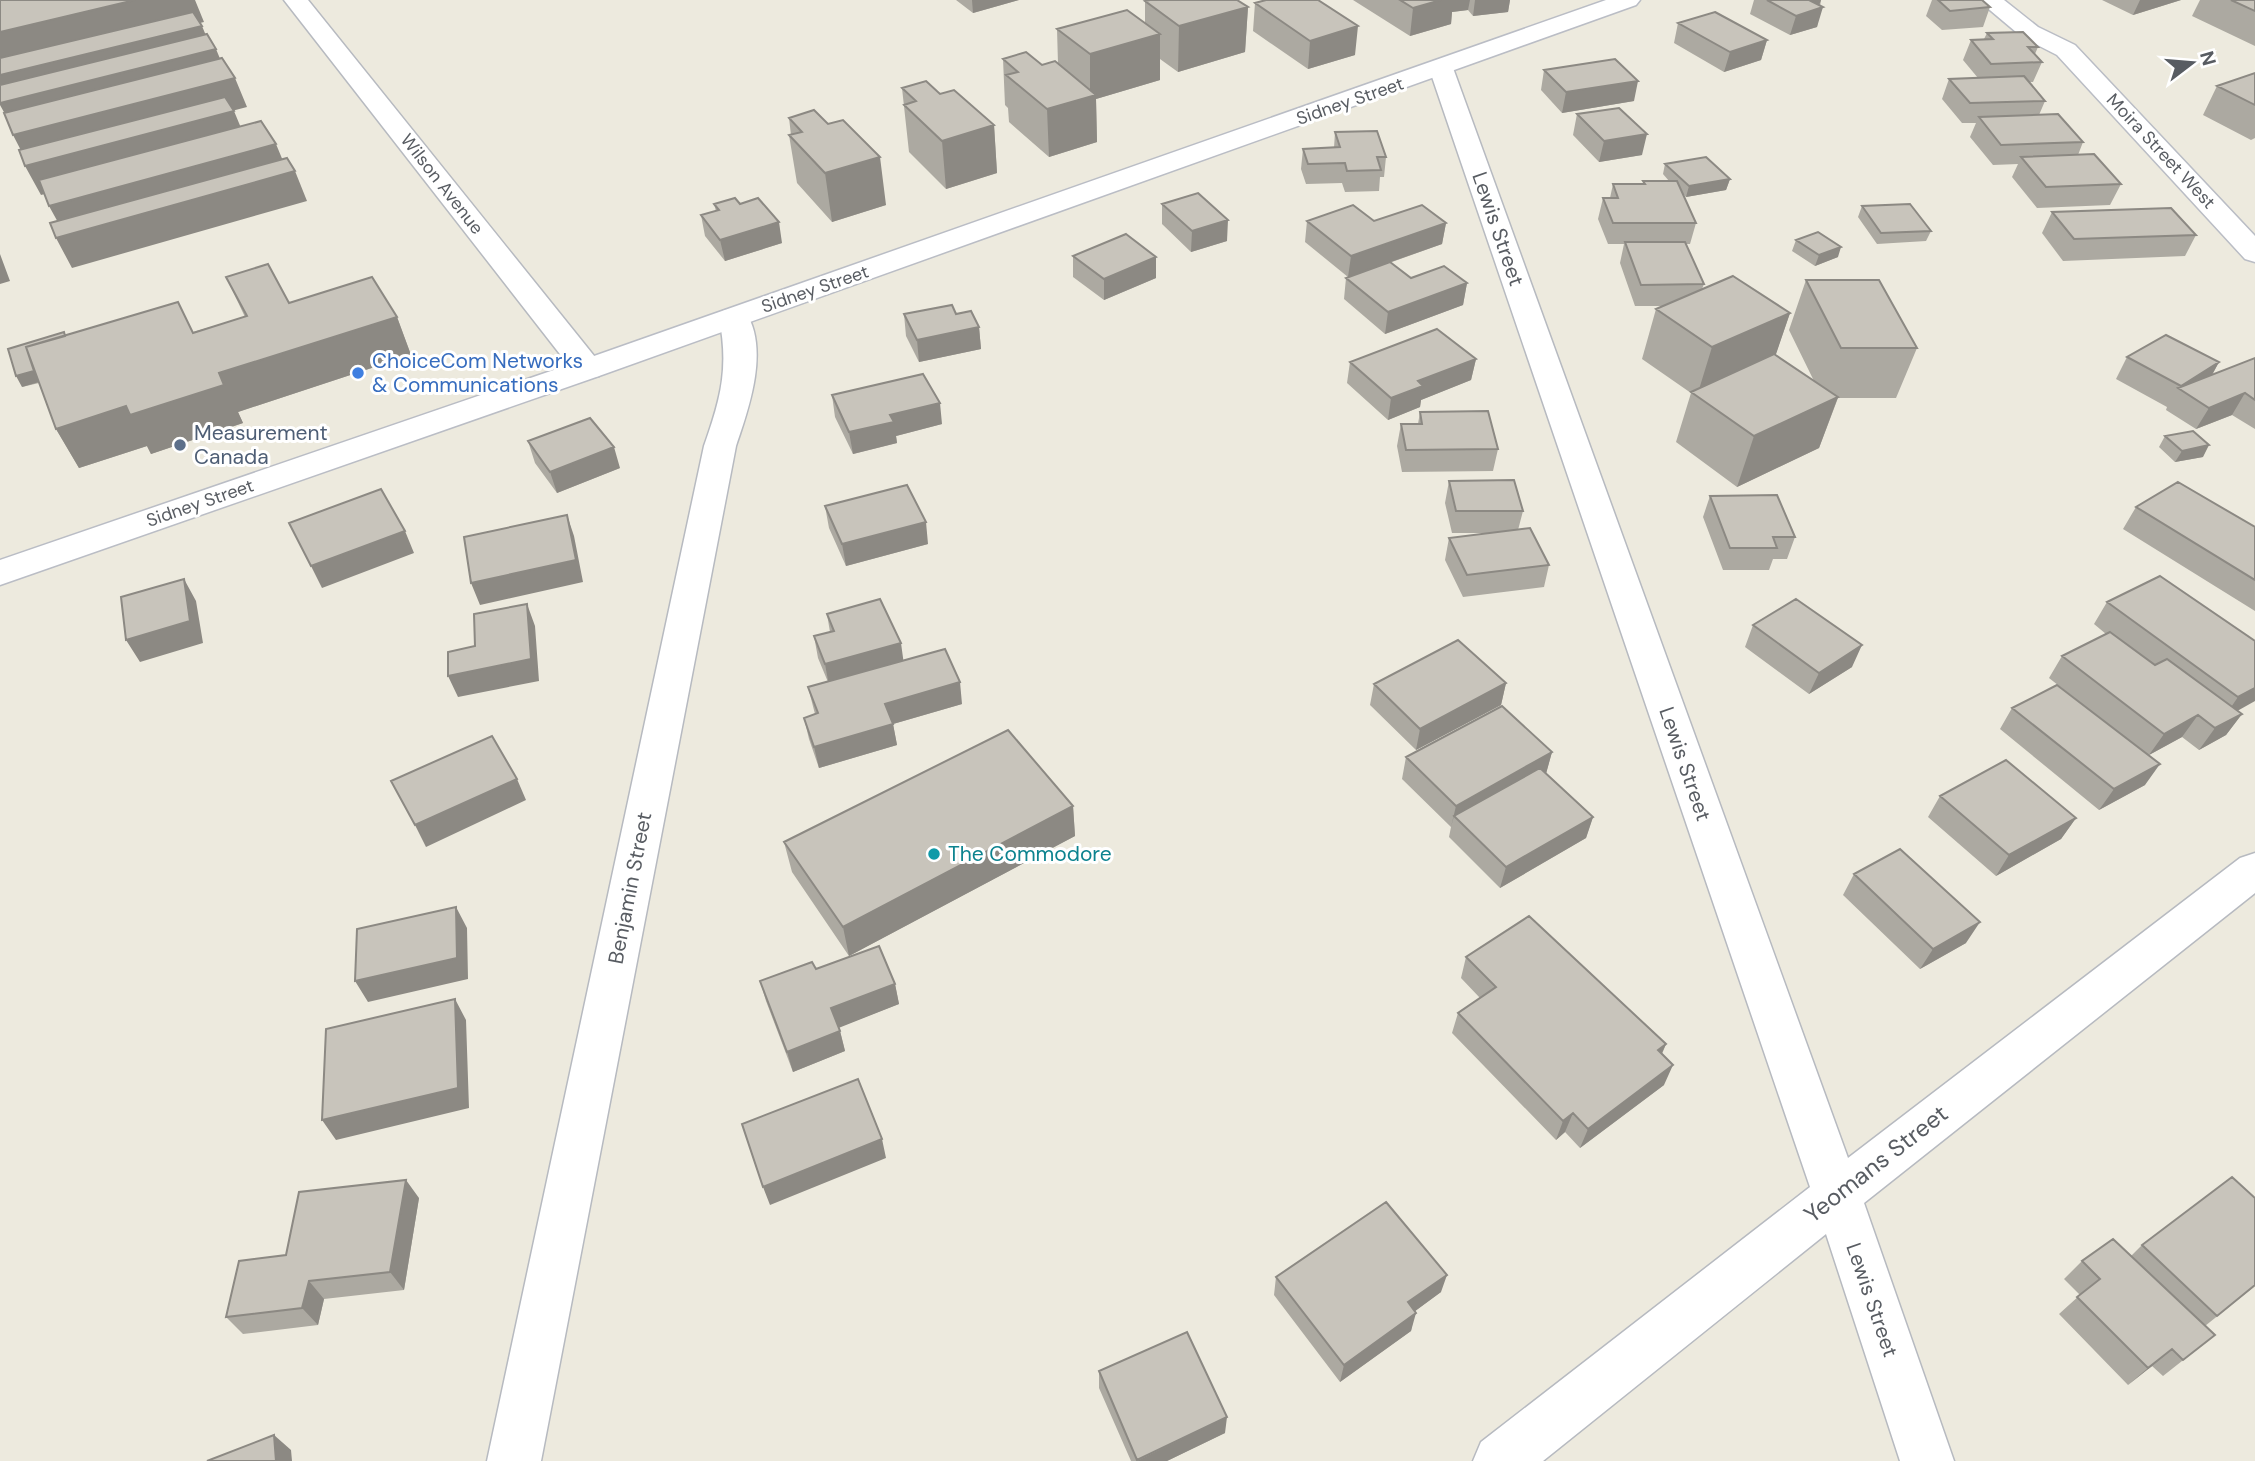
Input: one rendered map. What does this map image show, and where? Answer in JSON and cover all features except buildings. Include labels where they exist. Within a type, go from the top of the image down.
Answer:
[{"type":"street","name":"Wilson Avenue","points":[[296,0],[588,369]]},
{"type":"street","name":"Sidney Street","points":[[0,573],[588,369],[1628,0]]},
{"type":"street","name":"Moira Street West","points":[[1990,0],[2030,32],[2066,50],[2255,253]]},
{"type":"street","name":"Moira Street West","points":[[2046,15],[2062,29],[2066,50]]},
{"type":"street","name":"Lewis Street","points":[[1441,68],[1837,1195],[1927,1461]]},
{"type":"street","name":"Benjamin Street","points":[[514,1461],[720,446],[740,387],[742,351],[733,317]]},
{"type":"street","name":"Yeomans Street","points":[[1500,1461],[2255,870]]},
{"type":"place","name":"ChoiceCom Networks & Communications","points":[[358,373]]},
{"type":"place","name":"Measurement Canada","points":[[180,445]]},
{"type":"place","name":"The Commodore","points":[[934,854]]}]
